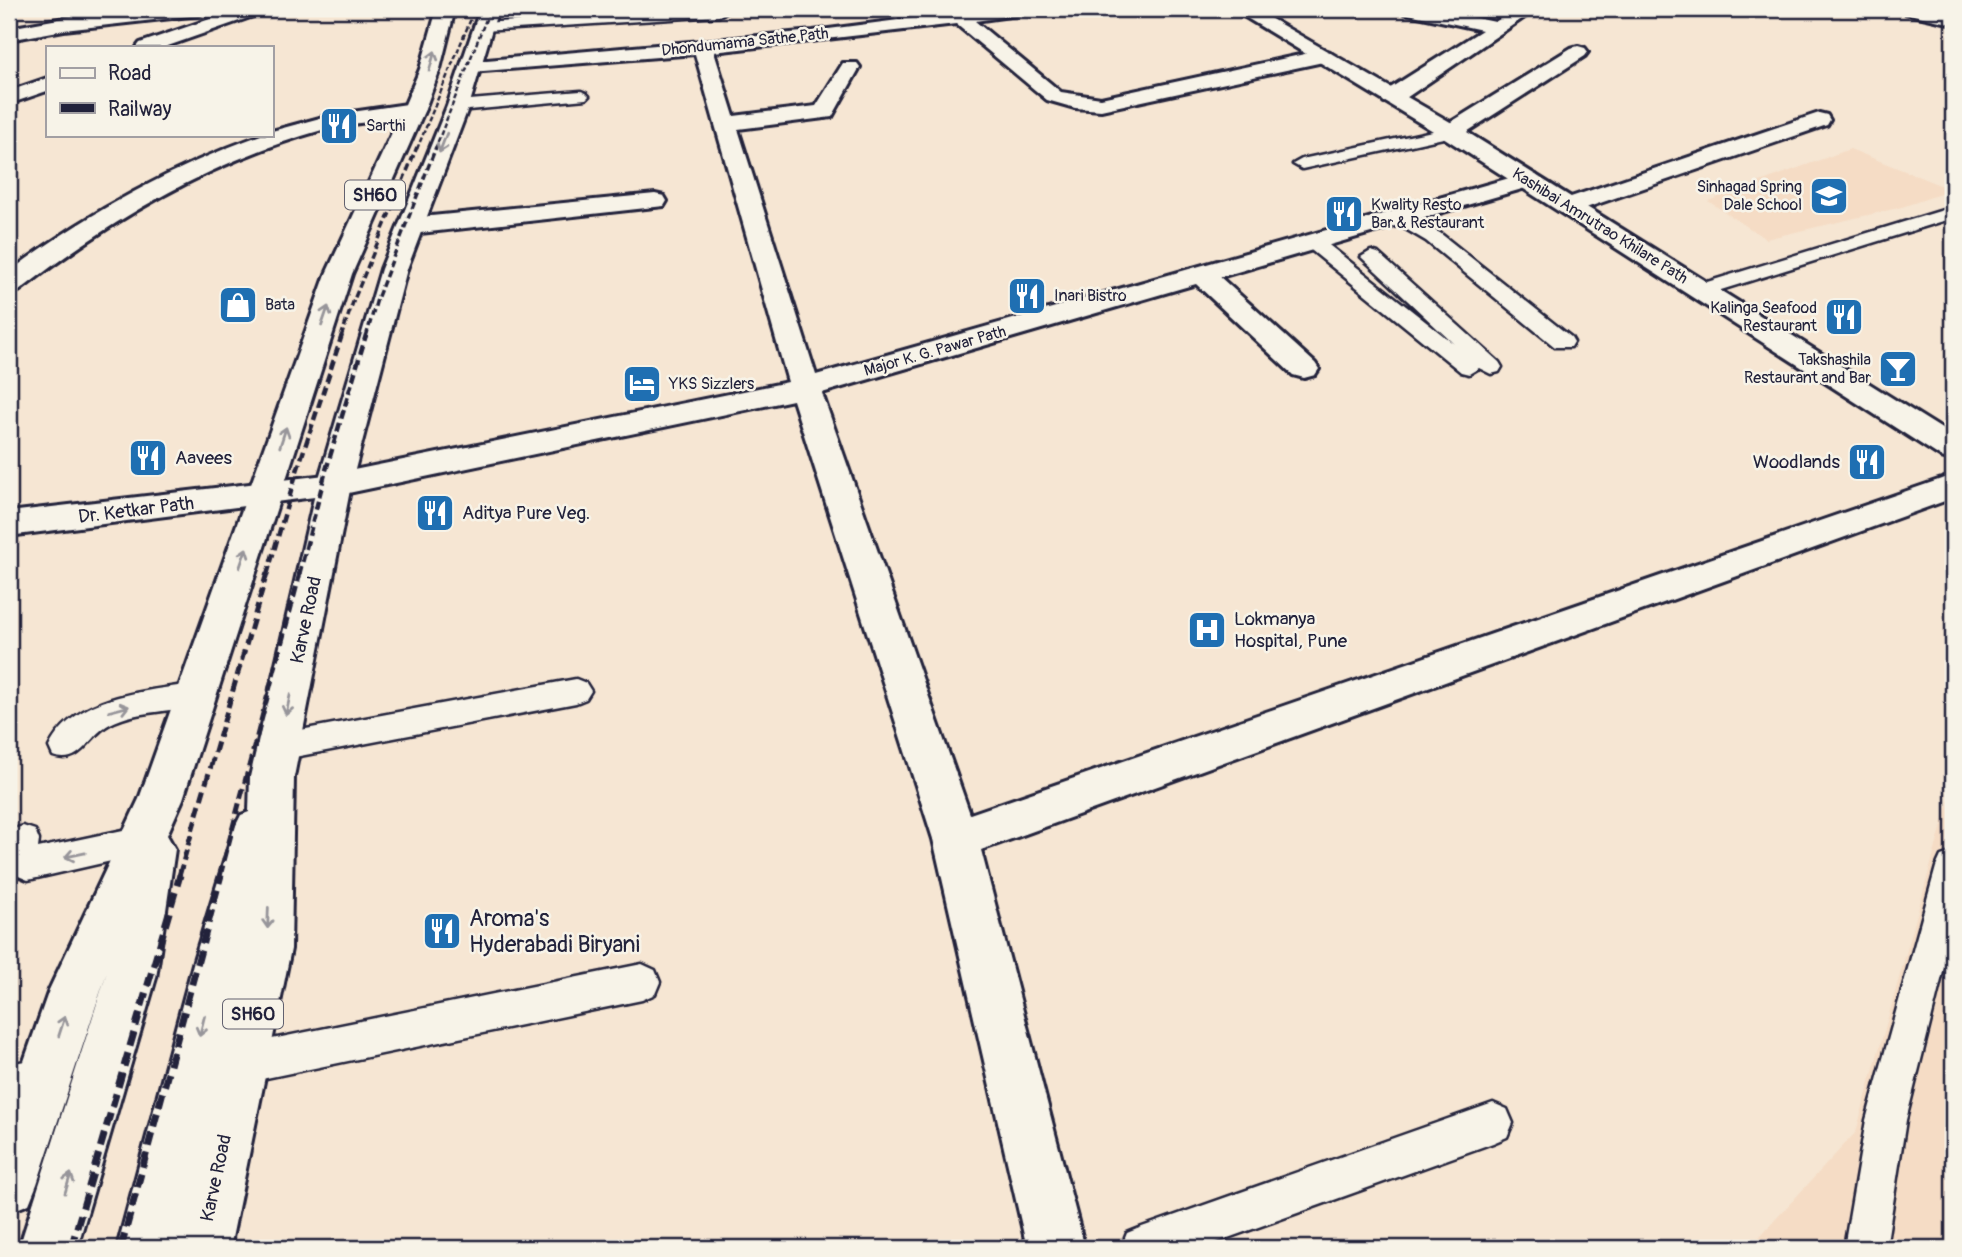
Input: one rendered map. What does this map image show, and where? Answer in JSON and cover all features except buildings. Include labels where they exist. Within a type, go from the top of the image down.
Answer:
[{"type":"street","points":[[9,34],[64,24],[199,9]]},
{"type":"street","points":[[151,46],[256,9]]},
{"type":"street","name":"SH60","points":[[9,1184],[27,1080],[74,990],[151,819],[196,695],[339,274],[414,109],[430,69],[446,9]]},
{"type":"street","name":"Dhondumama Sathe Path","points":[[471,66],[703,48],[961,19],[1017,9]]},
{"type":"street","name":"Kashibai Amrutrao Khilare Path","points":[[1241,9],[1451,132],[1953,450]]},
{"type":"street","points":[[1410,9],[1499,28]]},
{"type":"street","points":[[1911,9],[1953,18]]},
{"type":"street","points":[[1392,97],[1523,12]]},
{"type":"street","name":"Karve Road","points":[[201,1248],[267,949],[276,762],[334,485],[394,269],[458,106],[486,18]]},
{"type":"street","points":[[783,18],[793,38]]},
{"type":"street","points":[[961,19],[1054,96],[1088,104],[1101,104],[1323,56]]},
{"type":"street","points":[[703,48],[805,388],[956,839],[1056,1248]]},
{"type":"street","points":[[1451,132],[1578,52]]},
{"type":"street","points":[[726,124],[824,112],[850,67]]},
{"type":"street","points":[[9,98],[46,83]]},
{"type":"street","points":[[9,285],[145,194],[244,149],[320,124],[414,109]]},
{"type":"street","points":[[1568,206],[1819,120]]},
{"type":"street","name":"Major K. G. Pawar Path","points":[[334,485],[805,388],[1528,180]]},
{"type":"street","points":[[411,226],[655,201]]},
{"type":"street","points":[[1201,274],[1304,369]]},
{"type":"street","name":"Dr. Ketkar Path","points":[[14,529],[334,485]]},
{"type":"street","points":[[956,839],[1953,486]]},
{"type":"street","points":[[146,1248],[219,960],[276,762]]},
{"type":"street","points":[[48,1248],[131,978],[151,819]]},
{"type":"lane","points":[[486,18],[719,12]]},
{"type":"lane","points":[[458,106],[581,96]]},
{"type":"lane","points":[[1302,164],[1451,132]]},
{"type":"lane","points":[[1701,290],[1953,212]]},
{"type":"lane","points":[[1398,217],[1433,237],[1563,342]]},
{"type":"lane","points":[[1313,242],[1469,368]]},
{"type":"lane","points":[[1371,257],[1491,367]]},
{"type":"lane","points":[[1366,284],[1394,279]]},
{"type":"lane","points":[[1435,340],[1457,336]]},
{"type":"lane","points":[[276,762],[576,691]]},
{"type":"lane","points":[[64,747],[99,715],[196,695]]},
{"type":"lane","points":[[23,840],[18,860],[28,865],[151,819]]},
{"type":"lane","points":[[1865,1248],[1886,1120],[1953,867]]},
{"type":"lane","points":[[242,1064],[642,982]]},
{"type":"lane","points":[[1142,1248],[1493,1123]]},
{"type":"shaded area","name":"Sinhagad Spring Dale School","points":[[1850,149],[1952,190],[1902,207],[1766,239],[1708,201]]},
{"type":"shaded area","points":[[1953,786],[1953,1248],[1749,1248],[1856,1132]]},
{"type":"railway","points":[[417,149],[475,9]]},
{"type":"railway","points":[[435,149],[490,9]]},
{"type":"railway","points":[[341,337],[417,147]]},
{"type":"railway","points":[[366,337],[377,299],[436,147]]},
{"type":"railway","points":[[267,575],[296,474],[342,335]]},
{"type":"railway","points":[[299,575],[326,470],[366,335]]},
{"type":"railway","points":[[179,876],[267,573]]},
{"type":"railway","points":[[220,876],[300,573]]},
{"type":"railway","points":[[71,1248],[180,875]]},
{"type":"railway","points":[[121,1248],[221,875]]},
{"type":"place","name":"Sarthi","points":[[339,126]]},
{"type":"place","name":"Sinhagad Spring Dale School","points":[[1829,196]]},
{"type":"place","name":"Kwality Resto Bar & Restaurant","points":[[1344,214]]},
{"type":"place","name":"Inari Bistro","points":[[1027,296]]},
{"type":"place","name":"Bata","points":[[238,305]]},
{"type":"place","name":"Kalinga Seafood Restaurant","points":[[1844,317]]},
{"type":"place","name":"Takshashila Restaurant and Bar","points":[[1898,369]]},
{"type":"place","name":"YKS Sizzlers","points":[[642,384]]},
{"type":"place","name":"Aavees","points":[[148,458]]},
{"type":"place","name":"Woodlands","points":[[1867,462]]},
{"type":"place","name":"Aditya Pure Veg.","points":[[435,513]]},
{"type":"place","name":"Lokmanya Hospital, Pune","points":[[1207,630]]},
{"type":"place","name":"Aroma's Hyderabadi Biryani","points":[[442,931]]}]
